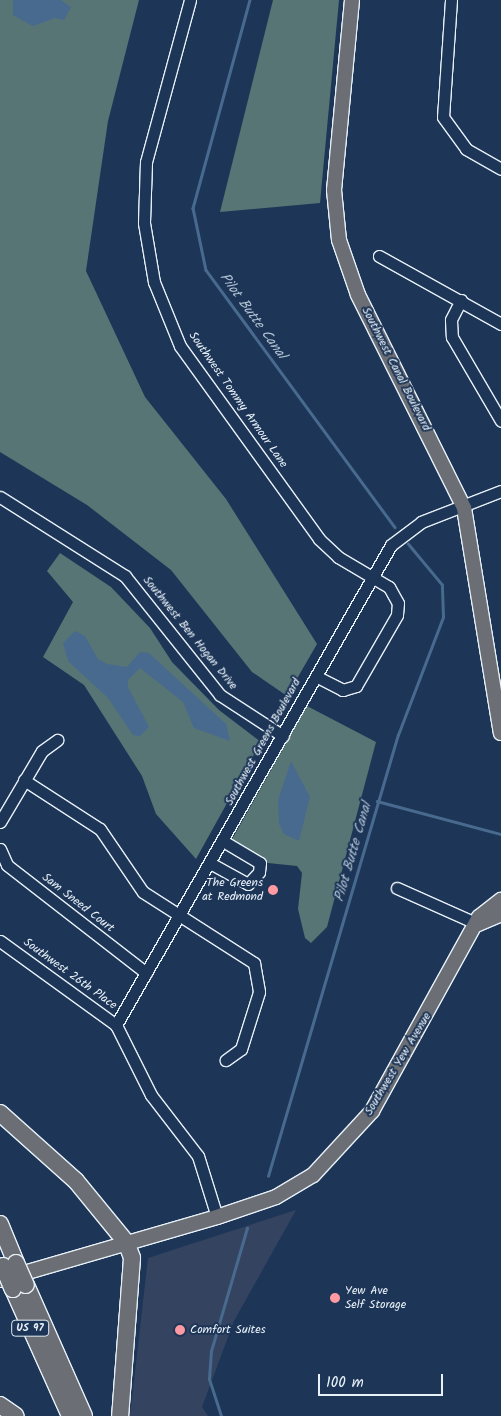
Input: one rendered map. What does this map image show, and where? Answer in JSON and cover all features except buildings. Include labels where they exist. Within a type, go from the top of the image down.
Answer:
[{"type":"highway","points":[[0,1113],[59,1163],[126,1242],[132,1258],[120,1416]]},
{"type":"highway","name":"US 97","points":[[0,1224],[10,1274],[70,1416]]},
{"type":"highway","name":"US 97","points":[[10,1274],[84,1416]]},
{"type":"highway","points":[[0,1406],[16,1416]]},
{"type":"main road","name":"Southwest Canal Boulevard","points":[[352,0],[334,190],[339,240],[358,295],[464,508],[501,733]]},
{"type":"main road","name":"Southwest Yew Avenue","points":[[10,1274],[217,1217],[276,1197],[313,1174],[345,1145],[372,1111],[478,924],[479,917],[501,900]]},
{"type":"main road","points":[[478,924],[501,914]]},
{"type":"street","name":"Southwest Tommy Armour Lane","points":[[190,0],[146,162],[144,223],[154,282],[180,346],[319,539],[338,557],[373,574],[393,591],[398,615],[356,686],[343,690],[316,676]]},
{"type":"street","points":[[451,0],[443,117],[466,149],[501,169]]},
{"type":"street","points":[[379,256],[501,324]]},
{"type":"street","points":[[461,300],[451,320],[452,337],[501,421]]},
{"type":"street","name":"Southwest Greens Boulevard","points":[[116,1025],[391,545],[421,522],[464,508],[501,491]]},
{"type":"street","name":"Southwest Ben Hogan Drive","points":[[0,497],[124,576],[220,695],[283,736]]},
{"type":"street","points":[[0,822],[42,751],[57,740]]},
{"type":"street","points":[[24,780],[86,816],[100,829],[142,892],[249,956],[259,971],[260,992],[241,1049],[226,1060]]},
{"type":"street","points":[[210,863],[248,884],[259,872],[260,863],[223,841]]},
{"type":"street","name":"Sam Sneed Court","points":[[0,849],[7,865],[146,973]]},
{"type":"street","points":[[397,888],[478,924]]},
{"type":"street","name":"Southwest 26th Place","points":[[0,940],[116,1025],[151,1095],[198,1156],[217,1217]]},
{"type":"shaded area","points":[[13,0],[61,0],[71,7],[64,20],[55,18],[33,26],[13,15]]},
{"type":"shaded area","points":[[75,631],[85,636],[98,659],[107,664],[127,667],[140,652],[149,653],[226,724],[230,741],[194,728],[183,702],[140,668],[128,680],[128,687],[149,727],[140,736],[133,735],[108,698],[68,661],[63,643]]},
{"type":"shaded area","points":[[291,761],[310,797],[299,841],[284,834],[279,824],[278,800]]},
{"type":"shaded area","points":[[296,1210],[234,1321],[202,1407],[208,1416],[130,1416],[148,1258]]},
{"type":"green space","points":[[0,0],[139,0],[108,121],[86,271],[145,397],[226,499],[317,644],[287,696],[252,672],[171,570],[87,505],[0,452]]},
{"type":"green space","points":[[273,0],[339,0],[320,203],[220,212]]},
{"type":"green space","name":"The Greens at Redmond","points":[[60,553],[111,587],[150,628],[172,662],[219,710],[261,742],[196,859],[156,814],[142,776],[84,685],[43,657],[73,602],[47,571]]},
{"type":"green space","name":"The Greens at Redmond","points":[[307,706],[376,742],[327,927],[311,943],[305,938],[298,909],[302,873],[297,866],[268,863],[231,841]]},
{"type":"waterway","name":"Pilot Butte Canal","points":[[250,0],[193,208],[206,270],[395,527]]},
{"type":"waterway","name":"Pilot Butte Canal","points":[[268,1176],[398,735],[443,617],[442,585],[408,544]]},
{"type":"waterway","points":[[377,801],[501,834]]},
{"type":"waterway","name":"Pilot Butte Canal","points":[[221,1416],[209,1379],[211,1351],[247,1228]]},
{"type":"place","name":"The Greens at Redmond","points":[[273,890]]},
{"type":"place","name":"Yew Ave Self Storage","points":[[335,1298]]},
{"type":"place","name":"Comfort Suites","points":[[180,1330]]}]
